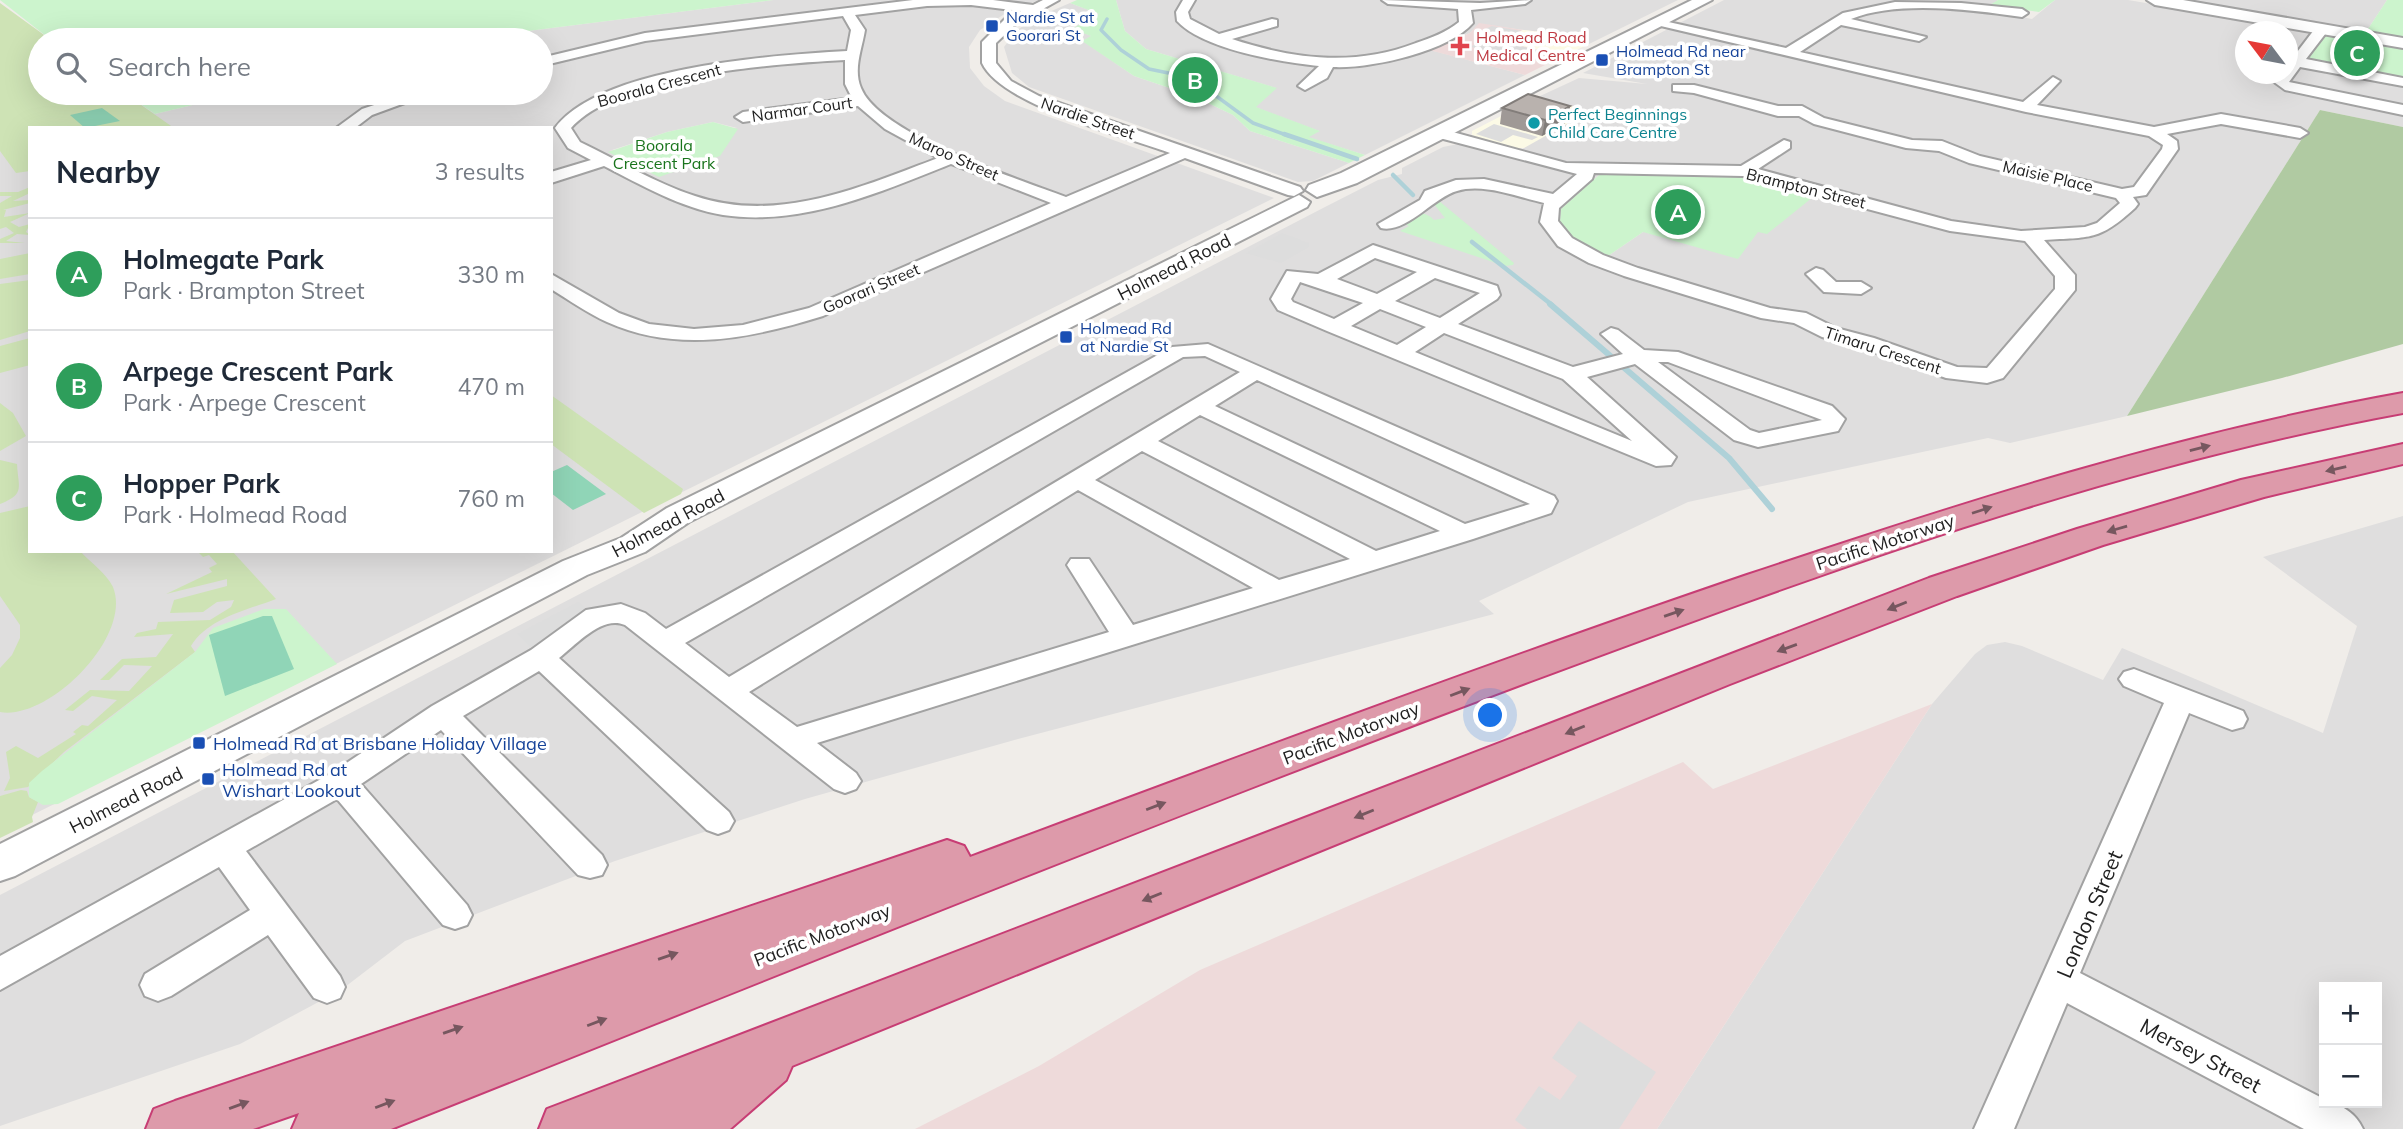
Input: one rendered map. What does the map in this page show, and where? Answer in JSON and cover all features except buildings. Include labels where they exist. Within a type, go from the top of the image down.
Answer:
[{"type":"highway","name":"Pacific Motorway","points":[[321,1129],[1092,830],[1633,626],[2003,503],[2185,451],[2343,413],[2403,403]]},
{"type":"highway","points":[[568,1129],[1943,587],[2090,537],[2241,492],[2403,454]]},
{"type":"highway","points":[[174,1129],[1002,841],[1092,830]]},
{"type":"highway","points":[[668,1129],[711,1109],[791,1040]]},
{"type":"street","name":"Nardie Street","points":[[1053,0],[1011,20],[989,42],[987,64],[995,77],[1034,99],[1304,194]]},
{"type":"street","points":[[1189,0],[1182,12],[1184,21],[1217,39],[1278,57],[1327,65],[1381,61],[1410,51],[1459,30],[1466,23],[1464,7]]},
{"type":"street","points":[[1388,0],[1464,7],[1496,6],[1525,0]]},
{"type":"street","name":"Holmead Road","points":[[0,864],[575,568],[633,545],[678,515],[1304,194],[1349,178],[1704,0]]},
{"type":"street","points":[[2155,0],[2183,2],[2403,43]]},
{"type":"street","points":[[553,59],[645,37],[948,1],[1032,9]]},
{"type":"street","points":[[1788,53],[1860,10],[1894,5],[1955,5],[2022,13]]},
{"type":"street","points":[[848,12],[858,30],[851,55],[851,80],[861,101]]},
{"type":"street","points":[[1841,21],[1919,37]]},
{"type":"street","points":[[1217,39],[1272,23]]},
{"type":"street","points":[[1655,23],[2026,107],[2154,132],[2228,119],[2300,133]]},
{"type":"street","points":[[2298,60],[2322,29]]},
{"type":"street","name":"Boorala Crescent","points":[[851,55],[805,57],[718,68],[593,103],[575,112],[563,128],[574,145],[690,200],[713,207],[762,211],[808,206],[853,196],[953,158]]},
{"type":"street","points":[[1305,86],[1322,75],[1327,65]]},
{"type":"street","points":[[2298,71],[2403,82]]},
{"type":"street","points":[[2026,107],[2053,81]]},
{"type":"street","points":[[2284,84],[2403,110]]},
{"type":"street","name":"Maisie Place","points":[[1678,88],[1695,89],[1778,111],[1802,111],[1818,115],[1832,123],[1900,142],[1942,146],[1975,160],[2123,200]]},
{"type":"street","name":"Narmar Court","points":[[743,117],[861,101]]},
{"type":"street","name":"Maroo Street","points":[[861,101],[904,135],[953,158],[1066,203]]},
{"type":"street","points":[[347,126],[367,112],[388,105]]},
{"type":"street","name":"Brampton Street","points":[[1438,133],[1580,172],[1697,167],[1744,171],[1950,226],[2031,237],[2065,236],[2103,227],[2114,219],[2123,200],[2140,191],[2140,186],[2170,149],[2171,144],[2154,132]]},
{"type":"street","points":[[1744,171],[1784,145]]},
{"type":"street","name":"Goorari Street","points":[[553,280],[618,321],[660,333],[710,336],[751,330],[816,312],[1185,152]]},
{"type":"street","points":[[553,177],[606,160]]},
{"type":"street","points":[[1387,224],[1427,203],[1432,195],[1456,185],[1484,184],[1555,200],[1580,172]]},
{"type":"street","name":"Timaru Crescent","points":[[1555,200],[1550,206],[1549,222],[1565,242],[1590,256],[1631,272],[1768,314],[1799,317],[1817,328],[1954,373],[1987,376],[1995,373],[2065,290],[2065,275],[2031,237]]},
{"type":"street","points":[[1321,280],[1373,251],[1490,290],[1490,295],[1399,353]]},
{"type":"street","points":[[1334,327],[1435,270]]},
{"type":"street","points":[[1816,274],[1831,288]]},
{"type":"street","points":[[1294,275],[1321,280],[1512,352],[1577,380],[1664,457],[1663,460],[1334,327],[1283,303],[1281,299],[1294,275]]},
{"type":"street","points":[[1799,317],[1831,288],[1861,288]]},
{"type":"street","points":[[1548,414],[1577,380],[1627,361],[1656,354],[1671,356],[1824,411],[1835,419],[1830,426],[1758,440],[1742,435],[1627,361],[1611,334]]},
{"type":"street","points":[[666,641],[1179,351],[1208,350],[1545,501],[1542,508],[1464,533],[1275,589],[792,740]]},
{"type":"street","points":[[1471,383],[1512,352]]},
{"type":"street","points":[[728,691],[1257,371]]},
{"type":"street","points":[[1200,407],[1464,533]]},
{"type":"street","points":[[1143,442],[1373,560]]},
{"type":"street","points":[[1079,481],[1275,589]]},
{"type":"street","points":[[1080,565],[1126,636]]},
{"type":"street","points":[[0,974],[341,782],[443,714],[541,657],[583,624],[610,612],[635,619],[666,641],[845,782]]},
{"type":"street","points":[[541,657],[718,821]]},
{"type":"street","points":[[2134,679],[2232,719]]},
{"type":"street","name":"London Street","points":[[1994,1129],[2181,698]]},
{"type":"street","points":[[443,714],[590,865]]},
{"type":"street","points":[[341,782],[455,915]]},
{"type":"street","points":[[225,849],[327,987]]},
{"type":"street","points":[[158,985],[273,914]]},
{"type":"street","name":"Mersey Street","points":[[2060,981],[2343,1129]]},
{"type":"shaded area","points":[[773,0],[1039,0],[1006,13],[980,30],[969,47],[970,68],[984,86],[1005,101],[1274,198],[0,831],[0,120],[73,105],[142,105],[155,114],[193,105],[553,105],[551,28]],"holes":[[[713,122],[737,128],[609,151],[667,132]]]},
{"type":"shaded area","points":[[1116,0],[1678,0],[1587,45],[1540,32],[1479,24],[1470,33],[1430,50],[1525,75],[1365,155],[1307,137],[1319,131],[1255,107],[1276,88],[1146,49],[1125,31]]},
{"type":"shaded area","points":[[1724,0],[1998,0],[1985,10],[2032,19],[2055,0],[2128,0],[2253,21],[2235,21],[2235,84],[2298,84],[2298,29],[2330,34],[2403,80],[2403,127],[2320,110],[2127,416],[2010,443],[1988,438],[1688,502],[1479,601],[1494,614],[1018,739],[805,799],[615,861],[405,941],[341,990],[240,1044],[0,1126],[0,895],[1325,207],[1378,180],[1402,174],[1402,168],[1443,147],[1458,144],[1555,169],[1558,164],[1517,153],[1524,148],[1538,97],[1579,78],[1647,84],[1583,73]],"holes":[[[1692,171],[1643,232],[1605,258],[1561,209],[1599,175]]]},
{"type":"shaded area","points":[[2182,0],[2387,0],[2366,32]]},
{"type":"shaded area","points":[[1070,3],[1100,14],[1073,29],[1092,36],[1083,41],[1134,76],[1193,96],[1233,115],[1250,131],[1349,163],[1313,181],[1298,182],[1029,87],[1012,73],[1004,47],[1016,31],[1033,19]]},
{"type":"shaded area","points":[[1479,23],[1523,30],[1500,41],[1563,56],[1525,75],[1429,50],[1470,33]]},
{"type":"shaded area","points":[[1492,26],[1521,31],[1501,41],[1543,52],[1525,61],[1471,47],[1484,36],[1476,33]]},
{"type":"shaded area","points":[[1523,30],[1542,32],[1587,45],[1563,56],[1499,40]]},
{"type":"shaded area","points":[[1538,97],[1590,111],[1524,148],[1513,148],[1472,135],[1472,131]]},
{"type":"shaded area","points":[[1494,124],[1538,137],[1532,140],[1513,135],[1501,142],[1476,134]]},
{"type":"shaded area","points":[[1282,233],[1309,243],[1309,247],[1281,263],[1246,253]]},
{"type":"shaded area","points":[[2403,516],[2403,1129],[1657,1129],[1932,704],[1975,654],[1987,645],[2005,642],[2022,646],[2103,680],[2122,648],[2323,733],[2357,626],[2263,557]]},
{"type":"shaded area","points":[[578,602],[592,614],[530,647],[517,634]]},
{"type":"shaded area","points":[[1932,704],[1657,1129],[915,1129],[1039,1066],[1200,970],[1683,762],[1713,789]]},
{"type":"shaded area","points":[[1579,1021],[1656,1072],[1619,1129],[1527,1129],[1515,1120],[1539,1086],[1560,1100],[1577,1076],[1552,1058]]},
{"type":"green space","points":[[0,0],[773,0],[551,28],[36,28]]},
{"type":"green space","points":[[1077,0],[1116,0],[1125,31],[1146,49],[1277,88],[1256,107],[1320,131],[1309,137],[1365,155],[1349,163],[1250,131],[1233,115],[1193,96],[1134,76],[1082,41],[1091,36],[1072,29],[1099,14],[1070,3]]},
{"type":"green space","points":[[1998,0],[2055,0],[2039,12],[1990,5]]},
{"type":"green space","points":[[2387,0],[2403,0],[2403,39],[2366,32]]},
{"type":"green space","points":[[0,3],[34,28],[28,28],[28,105],[141,105],[171,126],[28,126],[28,171],[16,173],[0,151]]},
{"type":"green space","points":[[2327,34],[2403,47],[2403,80],[2306,60]]},
{"type":"green space","points":[[142,105],[193,105],[155,114]]},
{"type":"green space","points":[[102,108],[120,121],[83,126],[70,115]]},
{"type":"green space","points":[[2320,110],[2403,127],[2403,344],[2282,378],[2127,416]]},
{"type":"green space","name":"Boorala Crescent Park","points":[[713,122],[738,129],[720,156],[659,177],[608,152],[667,132]]},
{"type":"green space","points":[[1692,171],[1742,174],[1818,193],[1767,234],[1758,232],[1738,259],[1643,232],[1605,258],[1572,241],[1560,223],[1561,209],[1599,175]]},
{"type":"green space","points":[[28,188],[28,194],[13,201],[28,200],[28,204],[3,210],[6,210],[4,217],[28,213],[10,222],[19,227],[28,225],[28,235],[17,234],[6,241],[25,243],[0,243],[0,239],[14,233],[6,227],[0,229],[0,203],[12,196],[0,196],[0,192],[18,192]]},
{"type":"green space","points":[[1439,201],[1514,263],[1513,265],[1505,266],[1400,231],[1409,226],[1399,222],[1417,214],[1426,214],[1434,220],[1445,218],[1434,204]]},
{"type":"green space","points":[[28,253],[28,274],[0,279],[0,259]]},
{"type":"green space","points":[[28,280],[28,332],[0,340],[0,284]]},
{"type":"green space","points":[[28,339],[28,366],[0,373],[0,346]]},
{"type":"green space","points":[[553,396],[683,489],[681,494],[644,513],[553,445]]},
{"type":"green space","points":[[0,403],[13,413],[26,436],[0,451]]},
{"type":"green space","points":[[0,460],[17,464],[19,489],[14,497],[0,504]]},
{"type":"green space","points":[[567,465],[606,494],[573,510],[553,495],[553,471]]},
{"type":"green space","points":[[28,506],[28,553],[82,553],[110,582],[116,607],[111,629],[99,651],[82,672],[62,690],[41,703],[19,711],[0,712],[0,668],[12,655],[20,638],[20,625],[0,596],[0,513]]},
{"type":"green space","points":[[199,553],[234,553],[276,599],[229,616],[208,628],[191,646],[195,652],[64,752],[28,787],[4,791],[10,778],[6,752],[16,746],[38,758],[76,734],[73,732],[82,725],[88,726],[117,700],[92,696],[73,711],[65,710],[90,690],[129,691],[152,666],[124,665],[109,680],[100,680],[122,659],[156,657],[173,634],[134,637],[137,633],[156,629],[158,622],[210,620],[231,607],[234,600],[217,602],[203,612],[170,613],[174,600],[227,586],[227,579],[166,594],[212,572],[209,568],[217,564],[209,555],[203,557]]},
{"type":"green space","points":[[264,609],[286,609],[337,664],[58,804],[43,805],[29,797],[29,783],[42,771],[195,652],[213,628]]},
{"type":"green space","points":[[263,616],[272,616],[294,669],[225,696],[209,635]]},
{"type":"green space","points":[[27,791],[29,797],[38,802],[32,817],[33,822],[0,838],[0,796]]},
{"type":"waterway","points":[[1107,19],[1101,30],[1121,50],[1149,69],[1178,75],[1187,83],[1208,90],[1253,123],[1289,136]]},
{"type":"waterway","points":[[1284,134],[1357,159]]},
{"type":"waterway","points":[[1393,175],[1413,195]]},
{"type":"waterway","points":[[1472,242],[1552,305]]},
{"type":"waterway","points":[[1550,304],[1729,458],[1772,509]]},
{"type":"place","name":"Nardie St at Goorari St","points":[[992,26]]},
{"type":"place","name":"Holmead Road Medical Centre","points":[[1460,46]]},
{"type":"place","name":"Hopper Park","points":[[2357,53]]},
{"type":"place","name":"Holmead Rd near Brampton St","points":[[1602,60]]},
{"type":"place","name":"Arpege Crescent Park","points":[[1195,80]]},
{"type":"place","name":"Perfect Beginnings Child Care Centre","points":[[1534,123]]},
{"type":"place","name":"Holmegate Park","points":[[1678,212]]},
{"type":"place","name":"Holmead Rd at Nardie St","points":[[1066,337]]},
{"type":"place","name":"Holmead Rd at Brisbane Holiday Village","points":[[199,743]]},
{"type":"place","name":"Holmead Rd at Wishart Lookout","points":[[208,779]]}]
